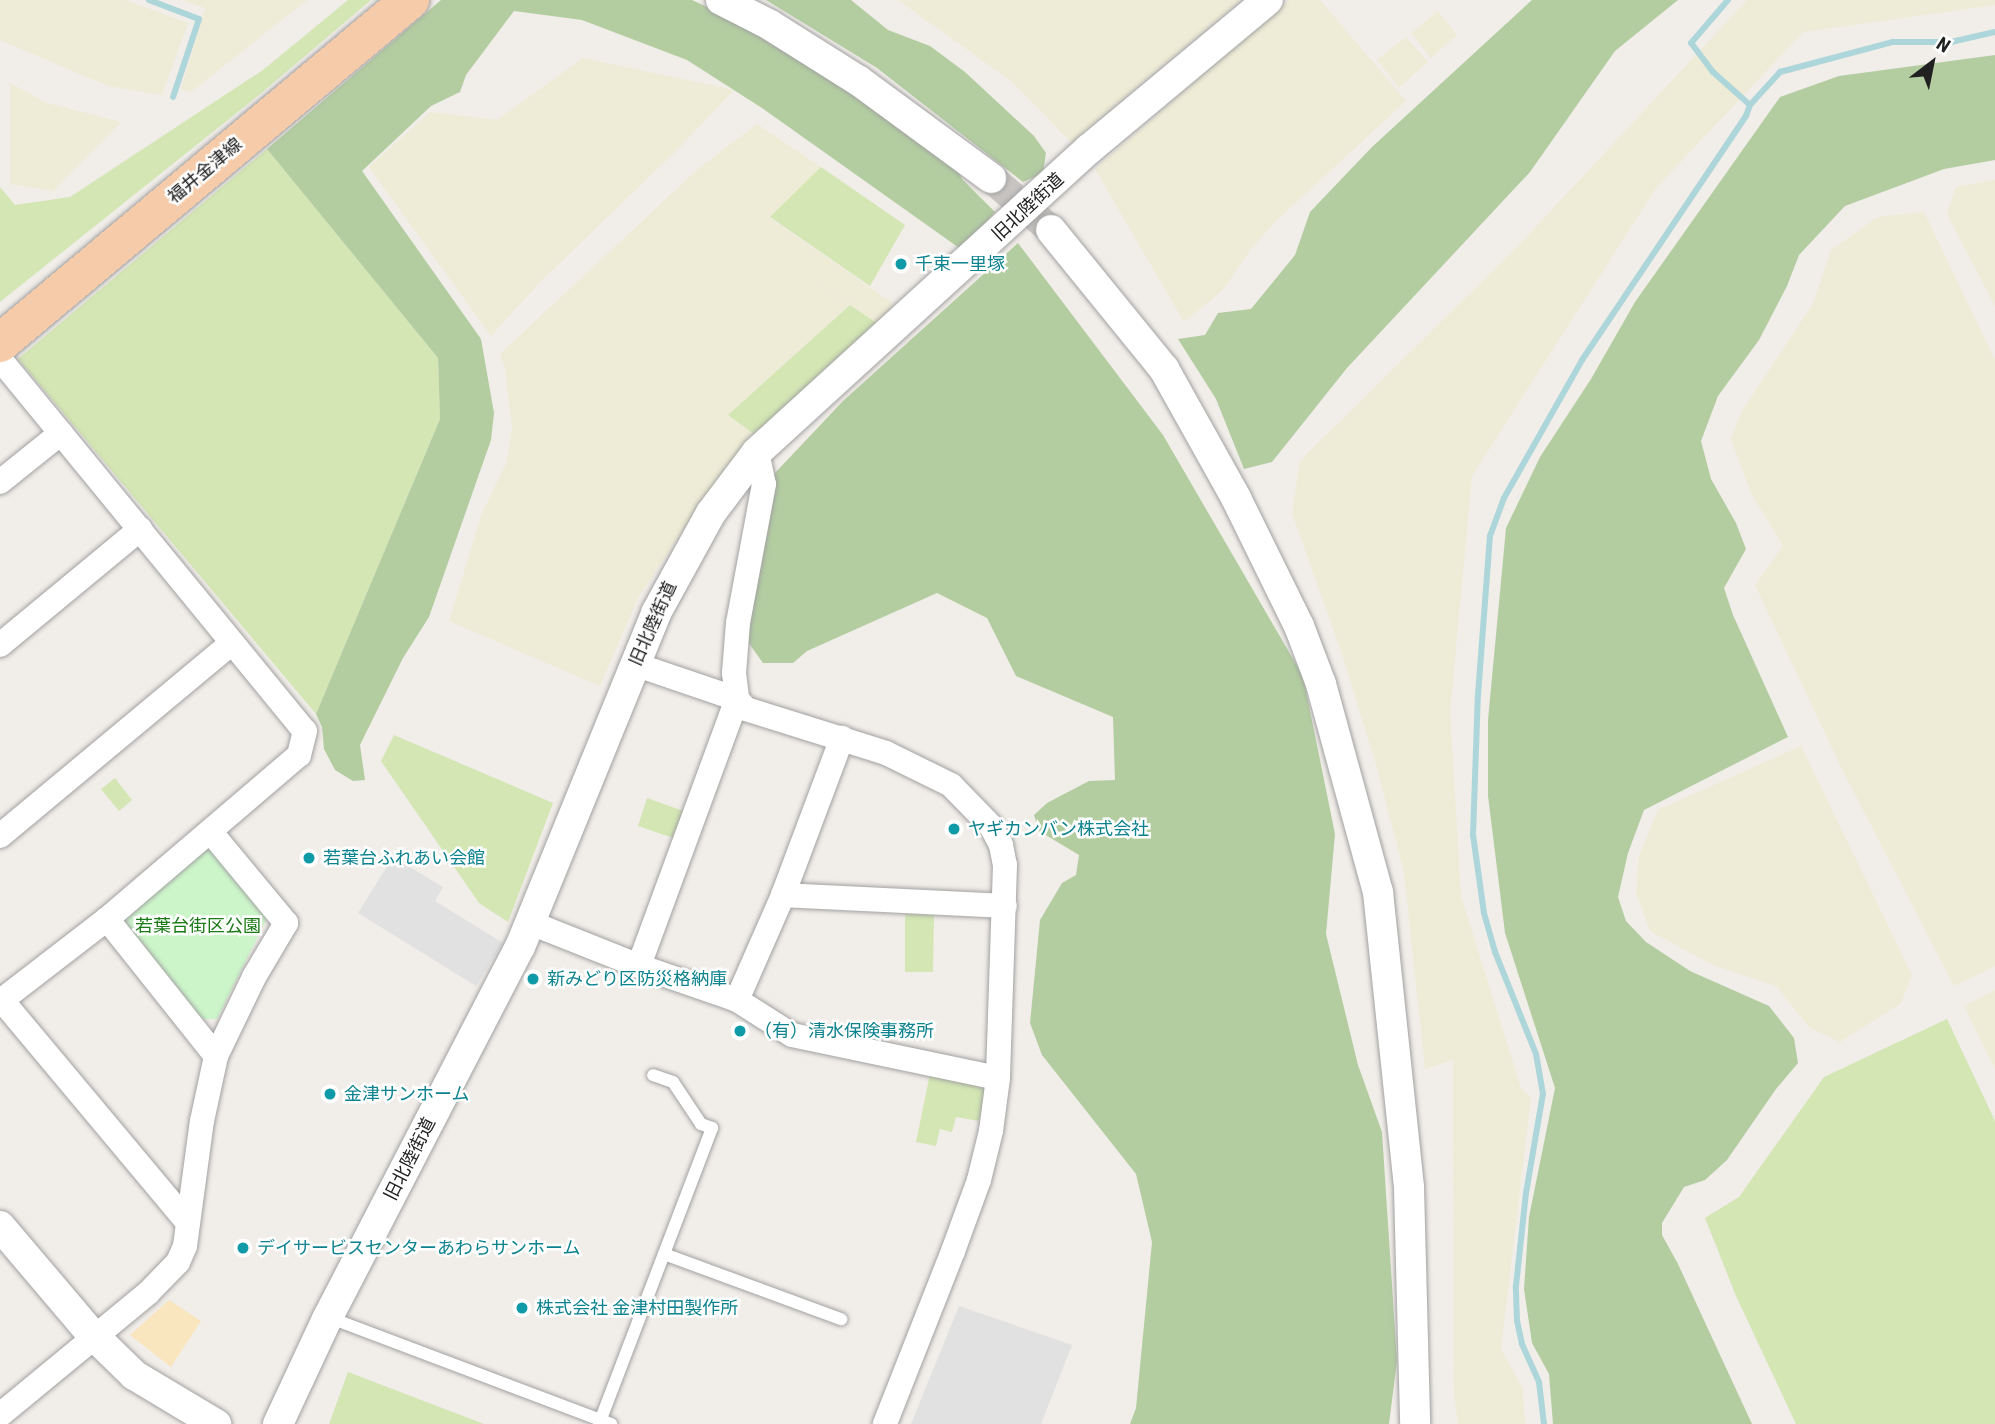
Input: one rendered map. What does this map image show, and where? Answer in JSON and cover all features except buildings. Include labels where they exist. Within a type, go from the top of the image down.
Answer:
[{"type":"main road","name":"福井金津線","points":[[0,343],[410,0]]},
{"type":"street","points":[[721,0],[770,25],[859,81],[991,178]]},
{"type":"street","name":"旧北陸街道","points":[[278,1424],[328,1317],[531,923],[634,664],[683,559],[711,513],[757,452],[1089,149],[1268,0]]},
{"type":"street","points":[[1051,230],[1164,369],[1236,498],[1299,626],[1321,684],[1378,892],[1409,1188],[1415,1424]]},
{"type":"street","points":[[0,359],[305,731],[299,755],[107,919],[1,999],[188,1223]]},
{"type":"street","points":[[0,482],[61,433]]},
{"type":"street","points":[[639,967],[737,699],[734,673],[738,623],[764,484],[757,452]]},
{"type":"street","points":[[0,645],[140,529]]},
{"type":"street","points":[[0,836],[232,643]]},
{"type":"street","points":[[634,664],[737,699],[746,709],[886,753],[951,785],[991,826],[1001,845],[1005,865],[1005,906],[999,1078],[991,1132],[979,1180],[885,1424]]},
{"type":"street","points":[[737,1000],[783,895],[842,738]]},
{"type":"street","points":[[10,1416],[148,1293],[178,1262],[185,1246],[202,1121],[216,1056],[254,976],[286,923],[210,831]]},
{"type":"street","points":[[783,895],[1005,906]]},
{"type":"street","points":[[107,919],[216,1056]]},
{"type":"street","points":[[531,923],[639,967],[737,1000],[792,1035],[999,1078]]},
{"type":"street","points":[[4,1237],[95,1338],[134,1375],[216,1424]]},
{"type":"lane","points":[[328,1317],[604,1423],[712,1128],[701,1124],[673,1082],[653,1075]]},
{"type":"lane","points":[[664,1254],[841,1319]]},
{"type":"shaded area","points":[[0,0],[125,0],[188,23],[162,95],[108,86],[0,40]]},
{"type":"shaded area","points":[[182,0],[307,0],[191,92],[181,89],[205,8]]},
{"type":"shaded area","points":[[898,0],[1241,0],[1101,117],[1073,144],[1011,81]]},
{"type":"shaded area","points":[[1289,0],[1320,0],[1406,101],[1277,220],[1251,249],[1223,290],[1184,322],[1095,169]]},
{"type":"shaded area","points":[[1747,0],[1995,0],[1995,5],[1803,32],[1656,188],[1472,476],[1450,712],[1461,896],[1521,1088],[1531,1097],[1501,1349],[1523,1389],[1525,1424],[1458,1424],[1454,1393],[1453,1060],[1425,1069],[1404,872],[1377,768],[1343,657],[1292,513],[1300,461],[1521,243]]},
{"type":"shaded area","points":[[1438,11],[1457,35],[1431,58],[1411,33]]},
{"type":"shaded area","points":[[1406,37],[1428,62],[1399,87],[1377,60]]},
{"type":"shaded area","points":[[583,58],[734,90],[677,150],[539,283],[491,336],[369,167],[430,112],[497,120]]},
{"type":"shaded area","points":[[10,83],[47,103],[121,122],[53,191],[10,184]]},
{"type":"shaded area","points":[[757,124],[821,167],[770,218],[894,304],[878,324],[814,279],[850,305],[728,415],[754,434],[684,528],[638,598],[600,686],[449,621],[482,513],[507,462],[512,427],[505,367],[500,354],[698,169]]},
{"type":"shaded area","points":[[1995,180],[1995,306],[1947,214],[1956,187]]},
{"type":"shaded area","points":[[1924,212],[1995,360],[1995,966],[1954,986],[1842,769],[1755,585],[1783,546],[1751,493],[1731,439],[1740,414],[1813,304],[1831,250],[1878,217]]},
{"type":"shaded area","points":[[1801,746],[1912,975],[1901,1003],[1840,1042],[1810,1028],[1776,986],[1713,965],[1650,931],[1636,892],[1639,856],[1658,810]]},
{"type":"shaded area","points":[[393,857],[443,887],[435,901],[503,943],[476,986],[358,913]]},
{"type":"shaded area","points":[[1995,990],[1995,1069],[1964,1006]]},
{"type":"shaded area","points":[[959,1306],[1072,1345],[1041,1424],[911,1424]]},
{"type":"green space","points":[[348,0],[371,0],[259,95],[0,302],[0,187],[15,205],[70,197],[263,70]]},
{"type":"green space","points":[[441,0],[692,0],[718,12],[885,113],[953,159],[962,179],[995,212],[962,250],[762,108],[687,60],[582,20],[514,11],[466,75],[460,92],[431,106],[362,171],[481,339],[494,413],[491,440],[429,617],[403,658],[360,745],[365,780],[353,781],[335,770],[324,749],[322,727],[316,714],[440,419],[438,358],[267,149]]},
{"type":"green space","points":[[766,0],[851,0],[888,30],[930,46],[965,72],[1034,136],[1046,153],[1043,173],[1023,182],[877,68]]},
{"type":"green space","points":[[1532,0],[1678,0],[1615,51],[1530,172],[1347,368],[1272,462],[1244,469],[1216,399],[1178,339],[1205,335],[1218,313],[1251,309],[1295,255],[1310,212],[1372,147]]},
{"type":"green space","points":[[1995,55],[1995,160],[1944,169],[1845,206],[1799,255],[1787,286],[1759,340],[1718,396],[1701,441],[1711,479],[1736,523],[1746,549],[1724,588],[1733,615],[1788,737],[1644,810],[1628,853],[1618,897],[1626,921],[1646,942],[1690,971],[1769,1006],[1794,1038],[1798,1063],[1776,1089],[1727,1160],[1705,1180],[1684,1187],[1662,1223],[1662,1235],[1752,1424],[1553,1424],[1549,1374],[1532,1343],[1524,1289],[1529,1217],[1555,1088],[1505,933],[1488,796],[1488,720],[1506,528],[1540,457],[1591,379],[1635,302],[1780,97],[1839,76]]},
{"type":"green space","points":[[267,149],[438,358],[440,419],[316,714],[18,359]]},
{"type":"green space","points":[[821,167],[905,225],[870,286],[770,217]]},
{"type":"green space","points":[[1018,243],[1163,435],[1303,676],[1335,834],[1326,934],[1358,1065],[1382,1132],[1397,1361],[1389,1424],[1130,1424],[1136,1408],[1152,1242],[1136,1174],[1042,1055],[1030,1023],[1040,920],[1062,883],[1076,875],[1079,855],[1039,831],[1034,815],[1047,803],[1089,781],[1115,780],[1113,717],[1016,676],[987,618],[937,593],[807,651],[793,663],[763,663],[748,642],[762,519],[774,474],[843,401]]},
{"type":"green space","points":[[850,305],[878,324],[754,434],[728,415]]},
{"type":"green space","points":[[394,735],[553,803],[508,922],[479,903],[381,761]]},
{"type":"green space","points":[[115,778],[132,800],[119,811],[101,789]]},
{"type":"green space","points":[[647,798],[686,812],[676,839],[638,826]]},
{"type":"green space","name":"若葉台街区公園","points":[[207,844],[268,916],[217,1019],[200,1019],[117,920]]},
{"type":"green space","points":[[905,914],[934,915],[933,972],[905,972]]},
{"type":"green space","points":[[1947,1019],[1995,1121],[1995,1424],[1796,1424],[1736,1296],[1705,1218],[1739,1197],[1824,1077]]},
{"type":"green space","points":[[930,1074],[977,1083],[986,1090],[979,1121],[956,1117],[952,1132],[940,1129],[936,1146],[916,1142]]},
{"type":"green space","points":[[348,1372],[484,1424],[329,1424]]},
{"type":"sand","points":[[169,1300],[201,1321],[171,1367],[130,1335]]},
{"type":"waterway","points":[[149,0],[199,19],[173,97]]},
{"type":"waterway","points":[[1544,1424],[1539,1382],[1522,1344],[1517,1321],[1516,1286],[1526,1193],[1543,1094],[1536,1054],[1495,952],[1484,913],[1473,835],[1478,695],[1490,536],[1504,498],[1582,360],[1746,116],[1750,105],[1713,72],[1691,43],[1728,0]]},
{"type":"waterway","points":[[1750,105],[1780,72],[1893,42],[1951,42],[1995,32]]},
{"type":"tunnel","points":[[991,178],[1051,230]]},
{"type":"place","name":"千束一里塚","points":[[901,264]]},
{"type":"place","name":"ヤギカンバン株式会社","points":[[954,829]]},
{"type":"place","name":"若葉台ふれあい会館","points":[[309,858]]},
{"type":"place","name":"新みどり区防災格納庫","points":[[533,979]]},
{"type":"place","name":"（有）清水保険事務所","points":[[740,1031]]},
{"type":"place","name":"金津サンホーム","points":[[330,1094]]},
{"type":"place","name":"デイサービスセンターあわらサンホーム","points":[[243,1248]]},
{"type":"place","name":"株式会社 金津村田製作所","points":[[522,1308]]}]
